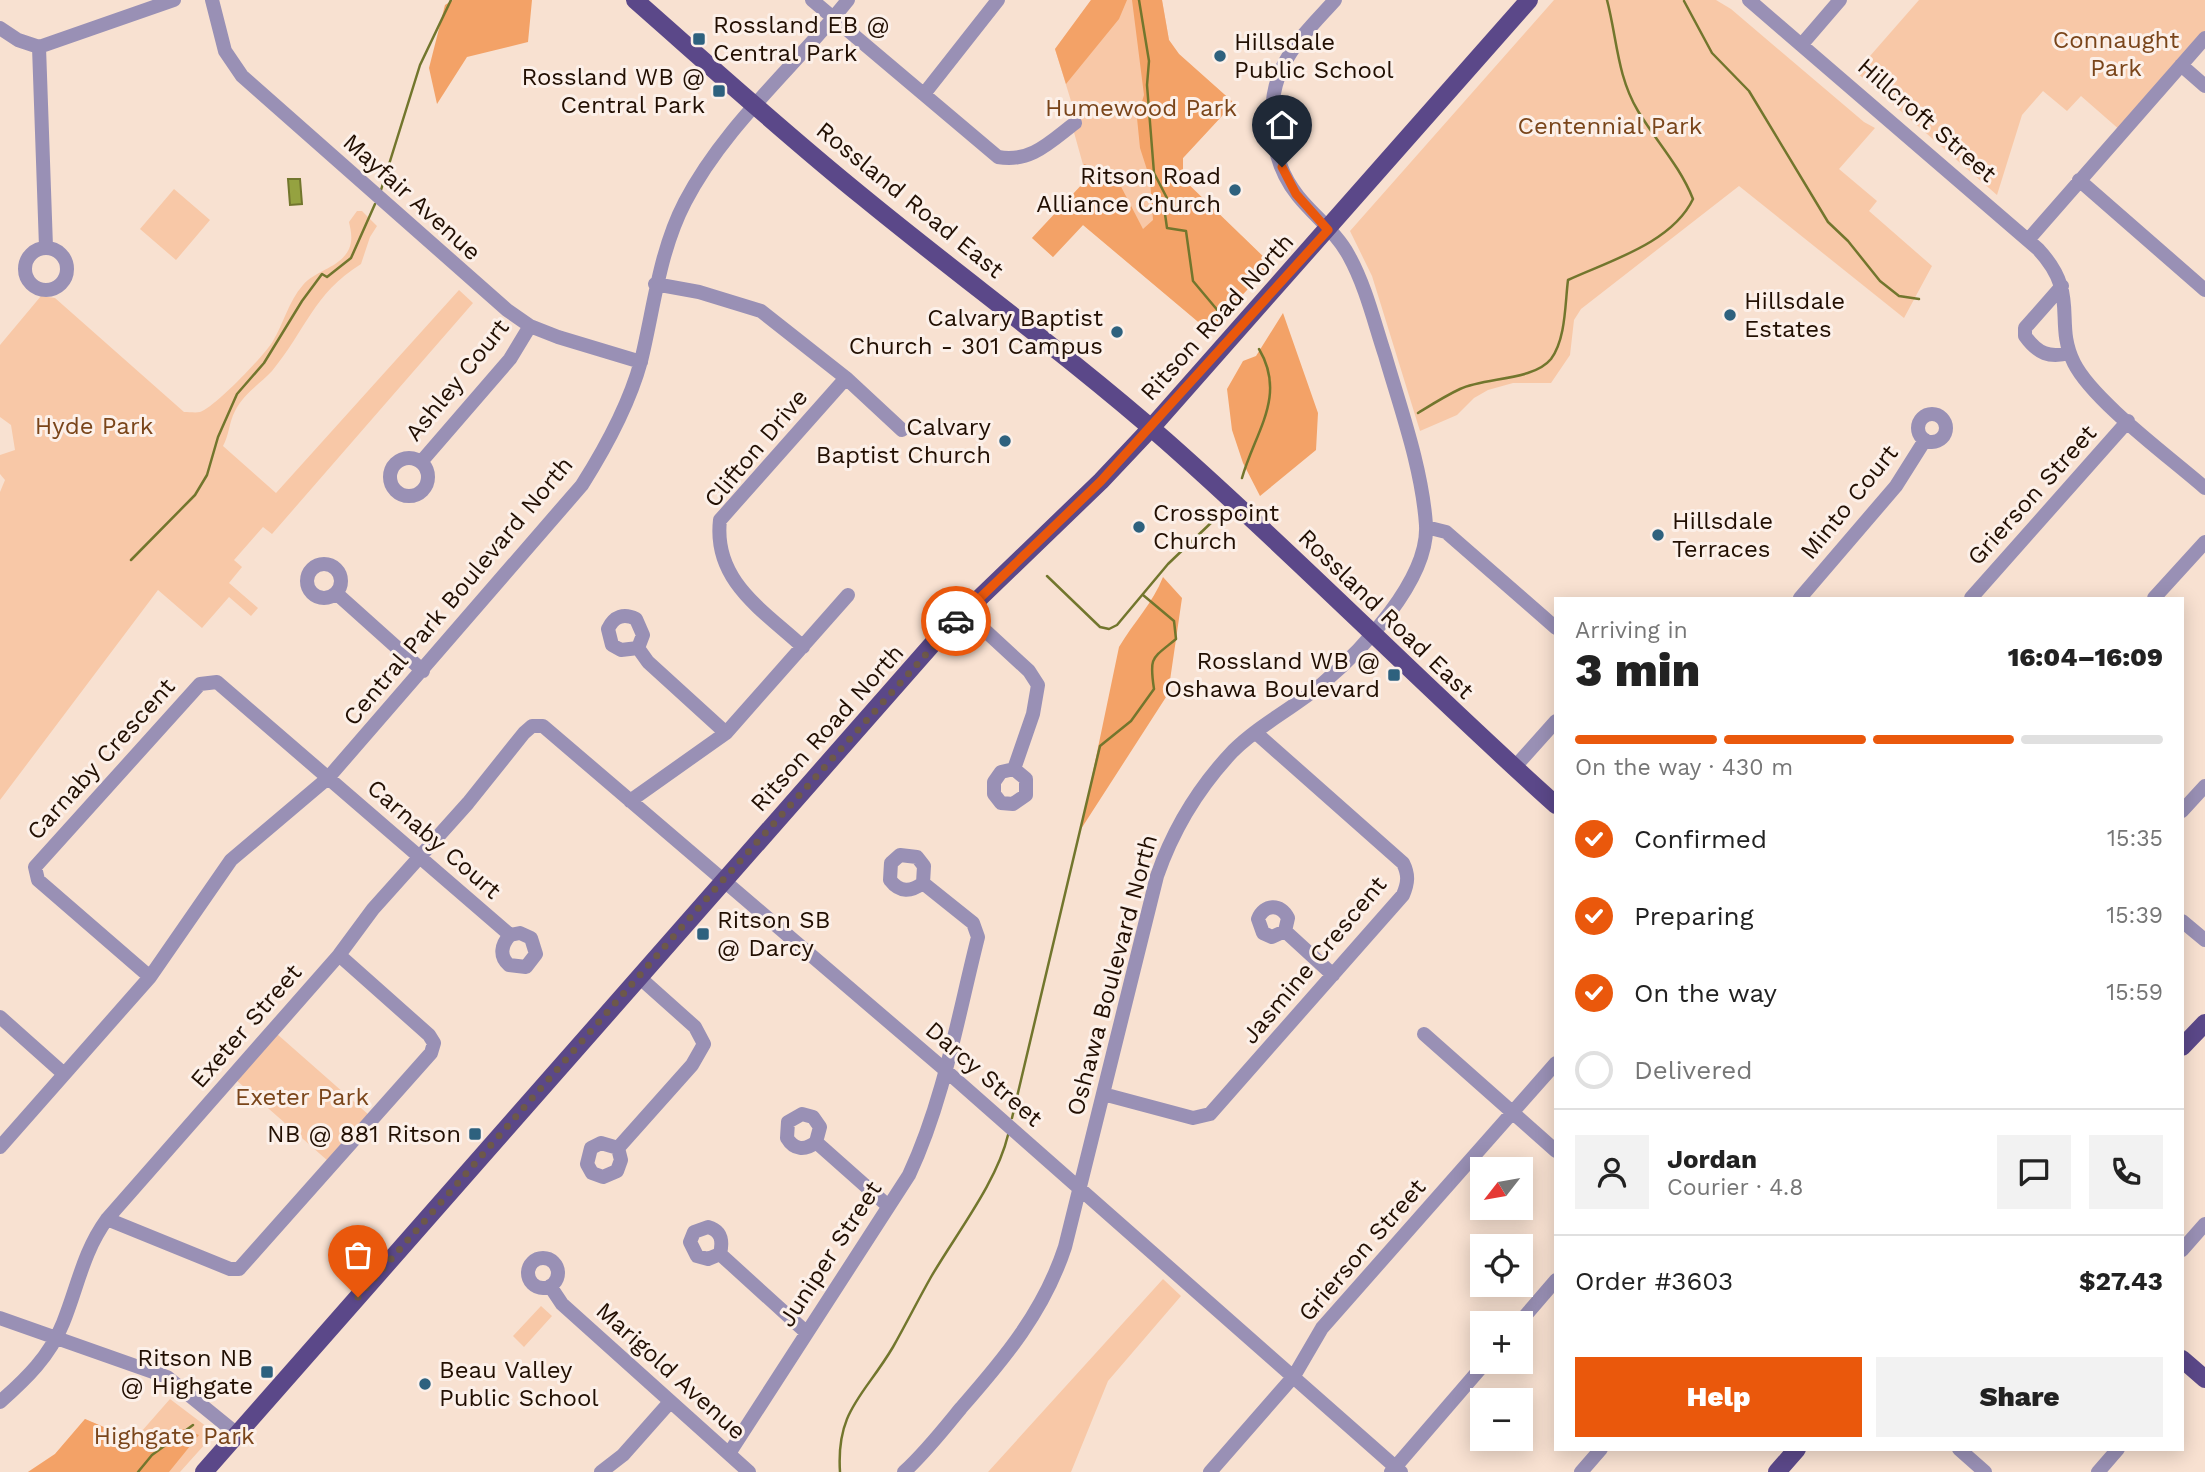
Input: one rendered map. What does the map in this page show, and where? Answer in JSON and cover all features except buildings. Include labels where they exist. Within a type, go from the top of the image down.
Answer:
[{"type":"main road","name":"Rossland Road East","points":[[635,0],[862,197],[1151,428],[1268,533],[1450,711],[1554,804]]},
{"type":"main road","name":"Ritson Road North","points":[[204,1472],[723,880],[925,656],[936,640],[1101,481],[1151,428],[1529,0]]},
{"type":"main road","points":[[2184,1045],[2205,1023]]},
{"type":"main road","points":[[2185,1367],[2205,1379]]},
{"type":"main road","points":[[1777,1472],[1795,1451]]},
{"type":"street","points":[[0,28],[18,40],[39,47],[174,0]]},
{"type":"street","name":"Mayfair Avenue","points":[[212,0],[225,51],[242,76],[438,252],[530,326],[640,362]]},
{"type":"street","points":[[812,0],[998,157],[1014,160],[1031,156],[1075,123]]},
{"type":"street","name":"Central Park Boulevard North","points":[[0,1147],[150,976],[231,860],[328,778],[582,485],[610,441],[640,362],[655,284],[684,204],[711,159],[755,104],[848,0]]},
{"type":"street","points":[[924,94],[998,0]]},
{"type":"street","name":"Oshawa Boulevard North","points":[[904,1472],[999,1365],[1030,1325],[1059,1266],[1157,876],[1169,840],[1186,809],[1214,771],[1255,732],[1322,684],[1372,633],[1393,608],[1412,578],[1426,527],[1410,444],[1367,297],[1349,255],[1296,194],[1273,141],[1272,111],[1278,79],[1288,57],[1335,0]]},
{"type":"street","name":"Hillcroft Street","points":[[1749,0],[1803,43],[2045,256],[2062,286],[2070,353],[2088,385],[2205,488]]},
{"type":"street","points":[[1803,43],[1840,0]]},
{"type":"street","points":[[2028,240],[2205,38]]},
{"type":"street","points":[[39,47],[46,247]]},
{"type":"street","points":[[2181,65],[2205,86]]},
{"type":"street","points":[[2079,180],[2205,290]]},
{"type":"street","points":[[655,284],[699,292],[761,311],[846,378],[902,430]]},
{"type":"street","points":[[2062,286],[2025,328],[2025,336],[2043,355],[2051,357],[2070,353]]},
{"type":"street","name":"Ashley Court","points":[[421,462],[510,359],[530,326]]},
{"type":"street","name":"Clifton Drive","points":[[803,647],[737,587],[717,542],[720,520],[846,378]]},
{"type":"street","name":"Grierson Street","points":[[1972,597],[2128,421]]},
{"type":"street","name":"Minto Court","points":[[1807,596],[1896,485],[1925,440]]},
{"type":"street","points":[[1426,527],[1446,532],[1554,626]]},
{"type":"street","points":[[2155,597],[2205,542]]},
{"type":"street","points":[[336,593],[423,671]]},
{"type":"street","points":[[631,801],[726,733],[848,596]]},
{"type":"street","points":[[965,612],[1029,671],[1038,685],[1032,714],[1014,769]]},
{"type":"street","points":[[638,648],[648,662],[726,733]]},
{"type":"street","name":"Carnaby Crescent","points":[[150,976],[38,880],[35,867],[41,858],[200,684],[209,680],[217,682],[328,778]]},
{"type":"street","points":[[1514,768],[1554,723]]},
{"type":"street","name":"Exeter Street","points":[[0,1402],[30,1375],[57,1337],[91,1241],[107,1219],[339,955],[532,726],[543,726],[564,743]]},
{"type":"street","name":"Jasmine Crescent","points":[[1103,1094],[1193,1118],[1210,1114],[1403,895],[1408,873],[1395,856],[1255,732]]},
{"type":"street","name":"Darcy Street","points":[[564,743],[944,1069],[1396,1470]]},
{"type":"street","name":"Carnaby Court","points":[[328,778],[510,935]]},
{"type":"street","points":[[2184,809],[2205,786]]},
{"type":"street","name":"Juniper Street","points":[[730,1452],[887,1205],[909,1175],[924,1143],[978,937],[973,923],[923,883]]},
{"type":"street","points":[[2184,923],[2205,940]]},
{"type":"street","points":[[1285,932],[1333,975]]},
{"type":"street","points":[[107,1219],[230,1269],[239,1269],[431,1053],[434,1043],[429,1035],[339,955]]},
{"type":"street","points":[[618,1148],[692,1065],[704,1044],[695,1027],[639,978]]},
{"type":"street","points":[[0,1017],[64,1074]]},
{"type":"street","points":[[1424,1034],[1554,1149]]},
{"type":"street","name":"Grierson Street","points":[[1210,1472],[1294,1377],[1322,1328],[1554,1064]]},
{"type":"street","points":[[816,1142],[887,1205]]},
{"type":"street","points":[[2184,1248],[2205,1224]]},
{"type":"street","points":[[720,1254],[807,1333]]},
{"type":"street","points":[[1529,1311],[1554,1282]]},
{"type":"street","name":"Marigold Avenue","points":[[550,1286],[562,1304],[670,1402],[730,1452],[749,1472]]},
{"type":"street","points":[[0,1318],[167,1377],[237,1434]]},
{"type":"street","points":[[1396,1470],[1476,1374]]},
{"type":"street","points":[[601,1472],[623,1455],[670,1402]]},
{"type":"street","points":[[1581,1472],[1599,1451]]},
{"type":"street","points":[[1961,1451],[1985,1472]]},
{"type":"street","points":[[2098,1472],[2116,1451]]},
{"type":"green space","points":[[453,0],[532,0],[528,42],[467,57],[437,104],[429,68],[445,5]]},
{"type":"green space","name":"Humewood Park","points":[[1091,0],[1162,0],[1169,40],[1179,54],[1234,103],[1183,158],[1183,179],[1271,264],[1209,331],[1083,225],[1053,257],[1032,238],[1087,179],[1070,118],[1075,114],[1055,49]]},
{"type":"green space","points":[[1091,0],[1127,0],[1119,19],[1066,84],[1055,49]]},
{"type":"green space","name":"Humewood Park","points":[[1132,0],[1162,0],[1169,40],[1179,54],[1234,103],[1183,158],[1183,179],[1271,264],[1209,331],[1083,225],[1053,257],[1032,238],[1087,179],[1084,164],[1115,175],[1143,229],[1153,220],[1150,179],[1140,148],[1137,118],[1144,95]]},
{"type":"green space","name":"Centennial Park","points":[[1554,0],[1716,0],[1731,9],[1864,122],[1875,128],[1839,169],[1877,201],[1869,211],[1932,266],[1904,318],[1739,186],[1581,309],[1574,320],[1570,355],[1551,383],[1513,383],[1488,390],[1474,398],[1457,415],[1420,431],[1372,276],[1350,231]]},
{"type":"green space","name":"Connaught Park","points":[[1919,0],[2205,0],[2205,38],[2121,131],[2081,96],[2067,111],[2043,91],[2022,115],[1997,195],[1856,72]]},
{"type":"green space","points":[[174,189],[210,220],[176,260],[140,229]]},
{"type":"green space","name":"Hyde Park","points":[[357,211],[362,211],[377,226],[370,237],[361,264],[321,300],[284,356],[242,399],[233,415],[223,446],[276,493],[459,290],[473,303],[272,534],[263,527],[234,560],[242,567],[229,583],[258,608],[251,616],[229,597],[202,628],[158,590],[0,800],[0,492],[5,480],[0,474],[0,455],[15,450],[11,425],[0,417],[0,345],[41,296],[55,298],[184,412],[200,412],[227,392],[268,348],[303,285],[345,255],[351,242],[349,222]]},
{"type":"green space","points":[[1283,313],[1318,413],[1316,450],[1260,496],[1243,463],[1232,430],[1227,389],[1243,361],[1256,356]]},
{"type":"green space","points":[[1163,577],[1182,598],[1168,694],[1081,829],[1119,647],[1154,596]]},
{"type":"green space","name":"Exeter Park","points":[[277,1034],[369,1115],[328,1161],[236,1080]]},
{"type":"green space","points":[[1163,1279],[1181,1296],[1108,1381],[1071,1472],[988,1472]]},
{"type":"green space","points":[[541,1306],[552,1316],[524,1347],[513,1336]]},
{"type":"green space","name":"Highgate Park","points":[[170,1399],[215,1433],[180,1472],[28,1472],[55,1454],[85,1419],[134,1440]]},
{"type":"green space","name":"Highgate Park","points":[[85,1419],[134,1440],[184,1429],[199,1435],[169,1472],[28,1472],[55,1454]]},
{"type":"shaded area","points":[[288,179],[300,179],[302,204],[290,205]]},
{"type":"waterway","points":[[381,190],[420,65],[451,0]]},
{"type":"waterway","points":[[1139,0],[1149,61],[1147,85],[1154,173],[1169,202],[1165,214],[1167,228],[1186,231],[1193,281],[1219,312]]},
{"type":"waterway","points":[[1418,413],[1470,385],[1521,375],[1543,366],[1551,359],[1560,341],[1568,280],[1620,258],[1655,239],[1670,228],[1693,199],[1631,98],[1622,71],[1607,0]]},
{"type":"waterway","points":[[1684,1],[1712,53],[1749,91],[1828,222],[1848,241],[1880,281],[1899,296],[1919,299]]},
{"type":"waterway","points":[[131,560],[195,495],[207,475],[218,437],[237,394],[264,363],[322,274],[327,277],[351,258],[375,204]]},
{"type":"waterway","points":[[1242,478],[1266,414],[1269,398],[1267,366],[1259,349]]},
{"type":"waterway","points":[[1047,576],[1100,627],[1109,629],[1117,625],[1168,564],[1214,520]]},
{"type":"waterway","points":[[1012,1118],[1100,746],[1131,721],[1154,689],[1154,659],[1176,639],[1174,621],[1143,595]]},
{"type":"waterway","points":[[840,1472],[840,1451],[847,1418],[893,1347],[931,1277],[975,1208],[995,1171],[1008,1135]]},
{"type":"waterway","points":[[138,1472],[152,1455],[193,1425]]},
{"type":"way so far","points":[[358,1297],[723,880],[925,656],[936,640],[956,621]]},
{"type":"place","name":"Rossland EB @ Central Park","points":[[699,39]]},
{"type":"place","name":"Hillsdale Public School","points":[[1220,56]]},
{"type":"place","name":"Rossland WB @ Central Park","points":[[719,91]]},
{"type":"place","name":"Ritson Road Alliance Church","points":[[1235,190]]},
{"type":"place","name":"Hillsdale Estates","points":[[1730,315]]},
{"type":"place","name":"Calvary Baptist Church - 301 Campus","points":[[1117,332]]},
{"type":"place","name":"Calvary Baptist Church","points":[[1005,441]]},
{"type":"place","name":"Crosspoint Church","points":[[1139,527]]},
{"type":"place","name":"Hillsdale Terraces","points":[[1658,535]]},
{"type":"place","name":"Rossland WB @ Oshawa Boulevard","points":[[1394,675]]},
{"type":"place","name":"Ritson SB @ Darcy","points":[[703,934]]},
{"type":"place","name":"NB @ 881 Ritson","points":[[475,1134]]},
{"type":"place","name":"Ritson NB @ Highgate","points":[[267,1372]]},
{"type":"place","name":"Beau Valley Public School","points":[[425,1384]]},
{"type":"route","points":[[956,621],[1101,481],[1328,230],[1296,194],[1282,167]]}]
